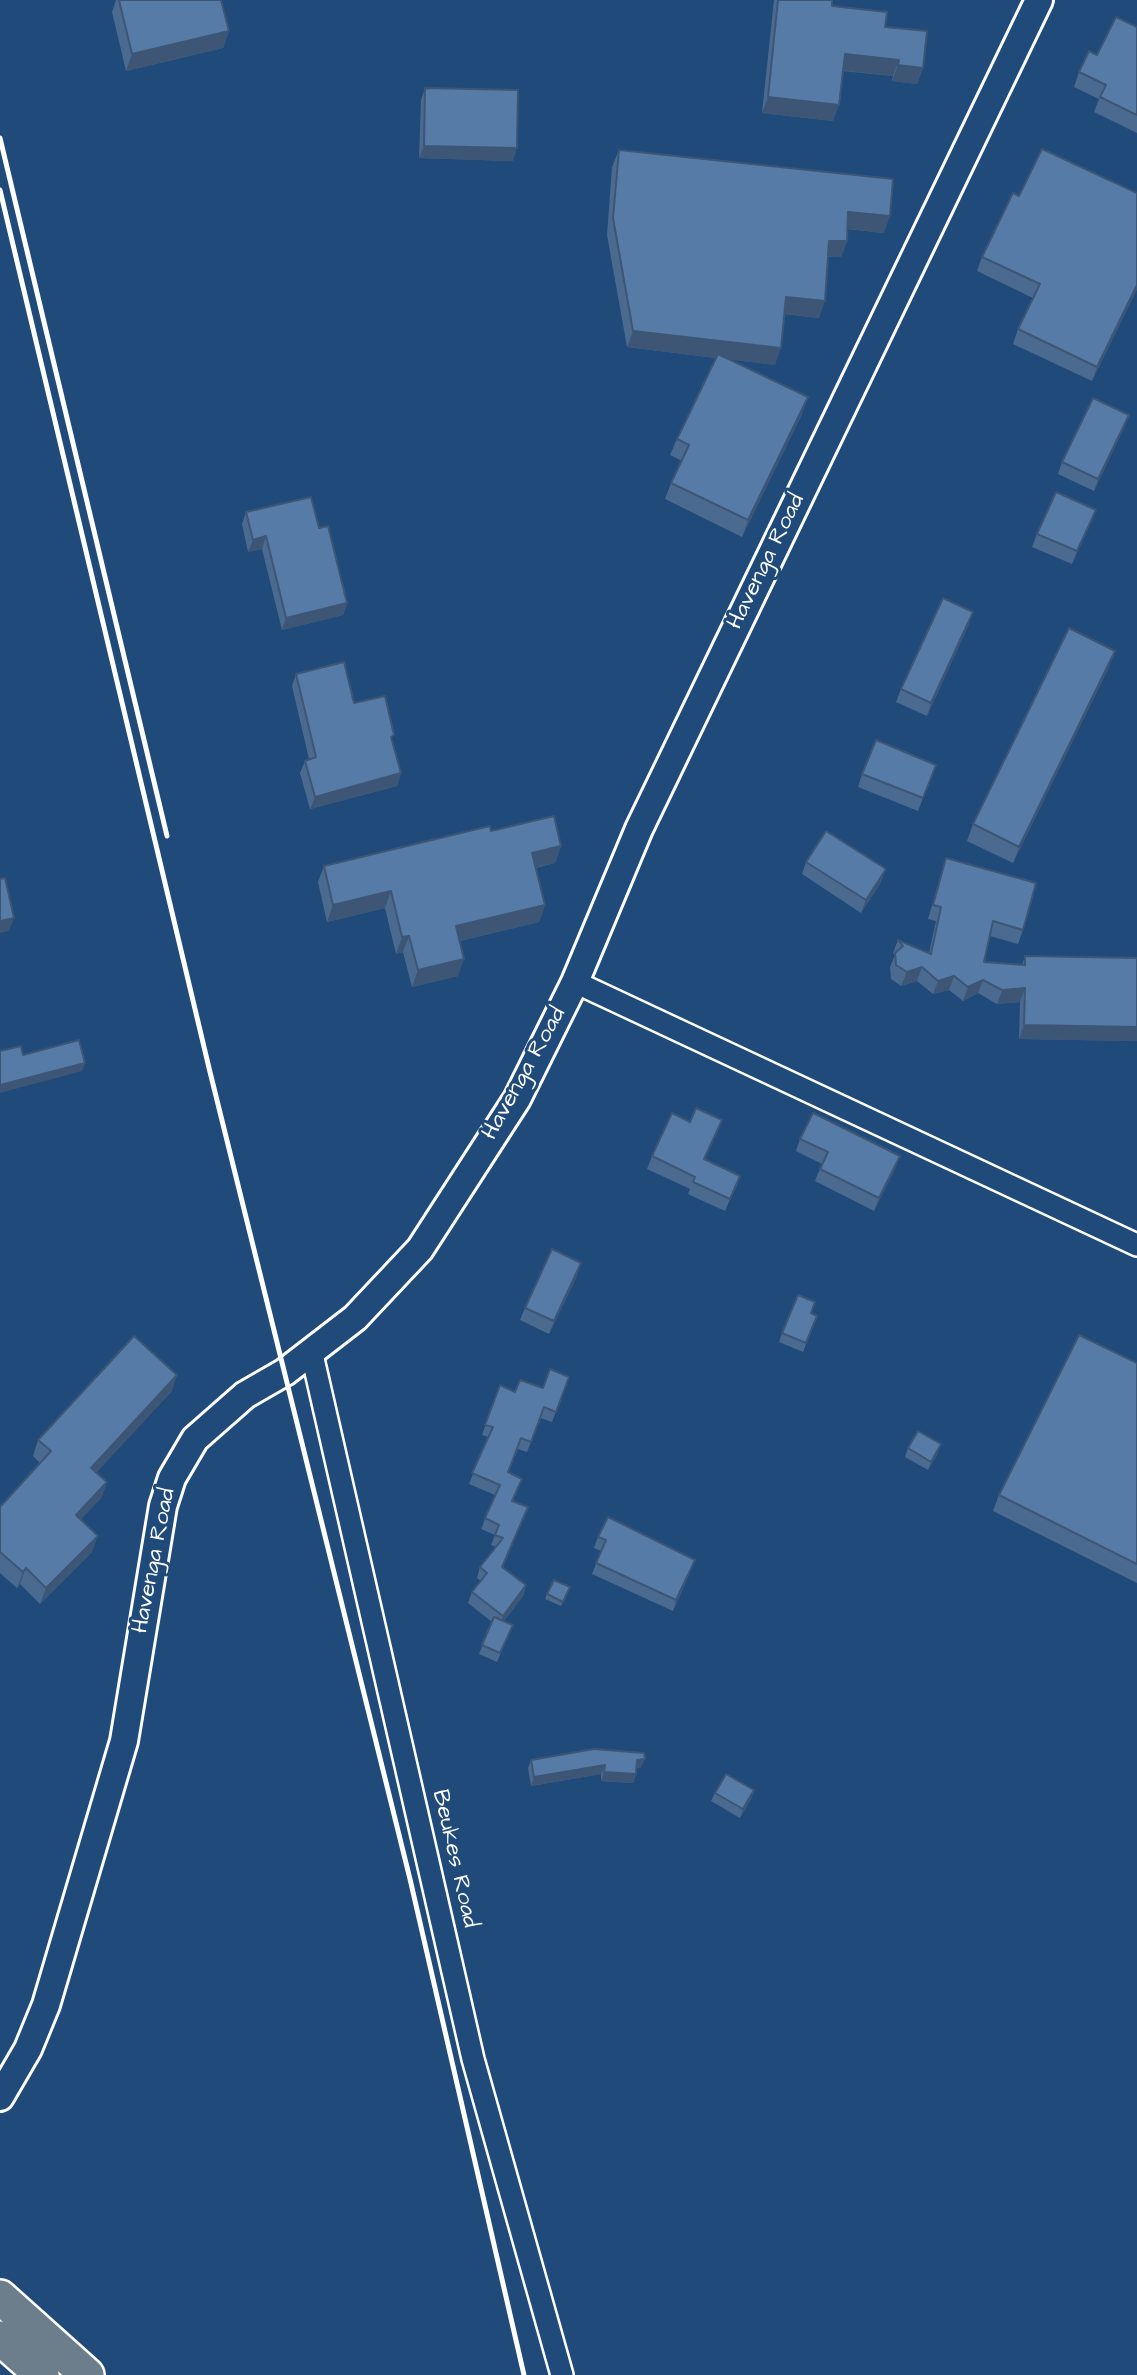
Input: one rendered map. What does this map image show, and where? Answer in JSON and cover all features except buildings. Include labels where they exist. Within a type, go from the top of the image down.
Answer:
[{"type":"highway","points":[[0,2297],[87,2375]]},
{"type":"highway","points":[[0,2338],[42,2375]]},
{"type":"street","name":"Havenga Road","points":[[0,2097],[28,2049],[46,2005],[124,1741],[155,1552],[172,1478],[195,1438],[216,1418],[355,1318],[419,1249],[517,1099],[575,982],[639,829],[1039,0]]},
{"type":"street","points":[[575,982],[1137,1245]]},
{"type":"street","name":"Beukes Road","points":[[311,1350],[470,2047],[562,2375]]},
{"type":"railway","points":[[0,138],[167,836]]},
{"type":"railway","points":[[0,190],[210,1072],[410,1879],[524,2375]]}]
